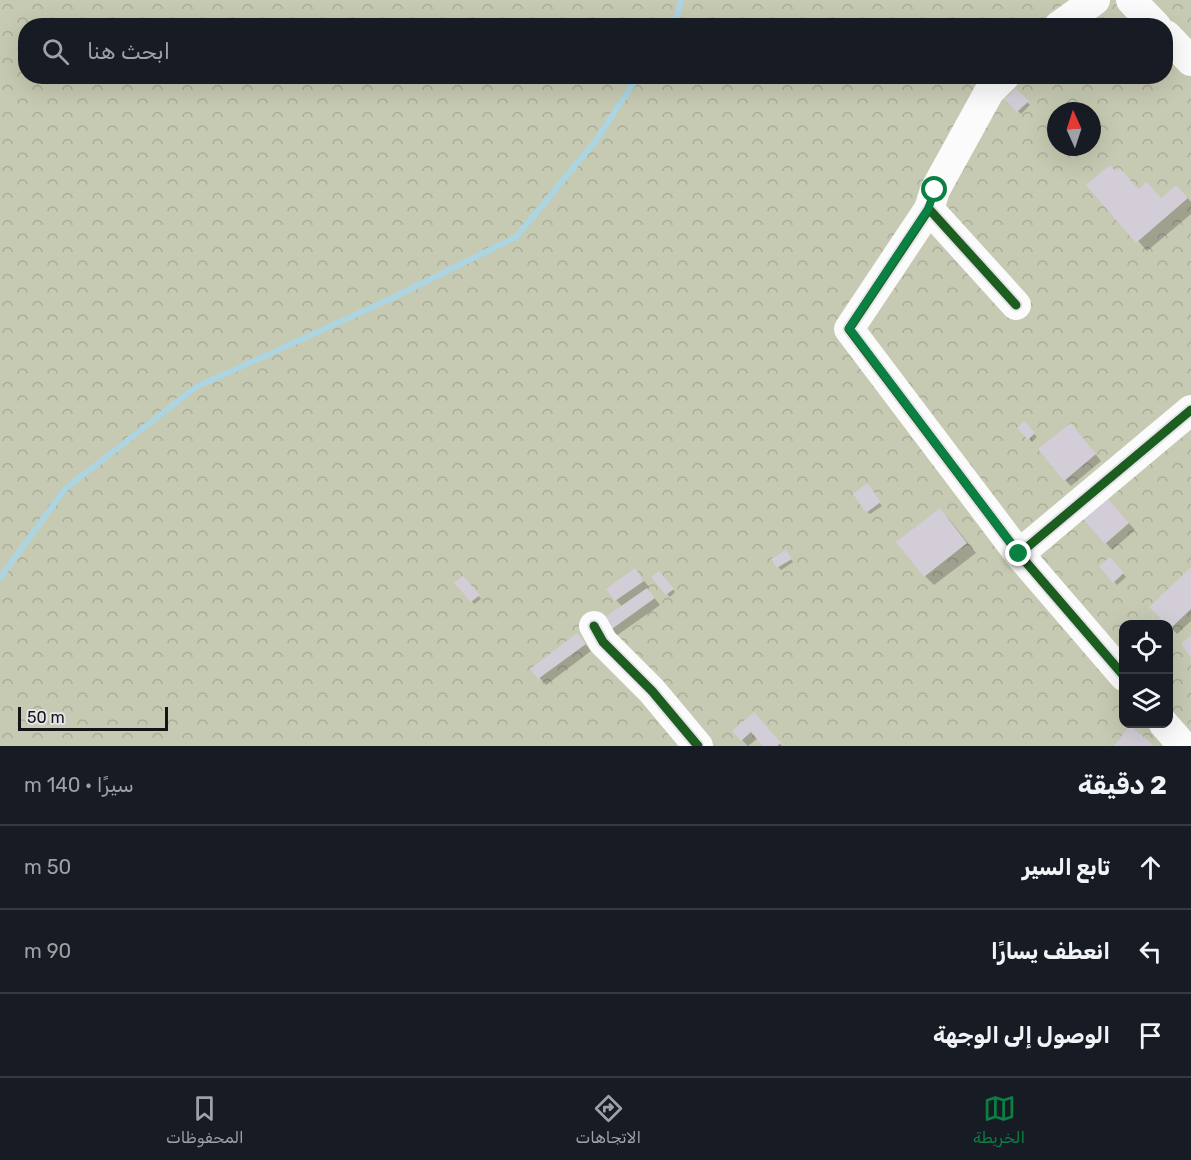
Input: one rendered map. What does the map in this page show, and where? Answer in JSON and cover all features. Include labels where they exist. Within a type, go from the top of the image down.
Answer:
[{"type":"street","points":[[1070,18],[1095,0]]},
{"type":"street","points":[[1131,0],[1148,18]]},
{"type":"street","points":[[1173,42],[1191,61]]},
{"type":"street","points":[[997,84],[989,92],[935,190],[928,209],[849,328],[1019,554],[1122,674]]},
{"type":"street","points":[[928,209],[1016,304]]},
{"type":"street","points":[[1019,554],[1191,410]]},
{"type":"street","points":[[594,626],[603,642],[652,691],[698,746]]},
{"type":"street","points":[[1168,728],[1183,746]]},
{"type":"green space","points":[[0,0],[1191,0],[1191,746],[0,746]]},
{"type":"building","points":[[1016,89],[1029,101],[1017,112],[1004,99]]},
{"type":"building","points":[[1110,165],[1115,171],[1120,168],[1138,189],[1147,182],[1161,198],[1176,185],[1188,198],[1136,243],[1086,185]]},
{"type":"building","points":[[1024,421],[1035,433],[1028,440],[1017,428]]},
{"type":"building","points":[[1071,423],[1096,454],[1064,481],[1038,449]]},
{"type":"building","points":[[867,483],[881,502],[866,513],[853,494]]},
{"type":"building","points":[[1101,491],[1129,523],[1105,544],[1077,512]]},
{"type":"building","points":[[940,508],[967,543],[924,577],[896,542]]},
{"type":"building","points":[[786,550],[792,559],[777,568],[771,559]]},
{"type":"building","points":[[1110,557],[1124,573],[1113,583],[1099,566]]},
{"type":"building","points":[[1191,567],[1191,609],[1173,626],[1173,620],[1162,620],[1149,607]]},
{"type":"building","points":[[635,568],[644,581],[615,601],[606,589]]},
{"type":"building","points":[[659,571],[674,589],[666,595],[651,577]]},
{"type":"building","points":[[463,576],[480,595],[471,602],[454,583]]},
{"type":"building","points":[[647,588],[655,598],[609,631],[601,620]]},
{"type":"building","points":[[577,633],[586,644],[538,679],[530,669]]},
{"type":"building","points":[[1191,636],[1191,658],[1181,643]]},
{"type":"building","points":[[754,712],[781,743],[777,746],[763,746],[751,732],[741,741],[732,731]]},
{"type":"building","points":[[1128,728],[1133,728],[1154,746],[1114,746]]},
{"type":"waterway","points":[[676,18],[681,0]]},
{"type":"waterway","points":[[0,578],[65,489],[196,387],[388,300],[516,237],[597,139],[633,84]]},
{"type":"cycle path","points":[[1016,305],[929,209],[849,329],[1019,554],[1122,674]]},
{"type":"cycle path","points":[[1019,554],[1191,410]]},
{"type":"cycle path","points":[[594,626],[603,642],[652,691],[698,746]]},
{"type":"route","points":[[935,190],[928,209],[849,328],[1019,554]]}]
